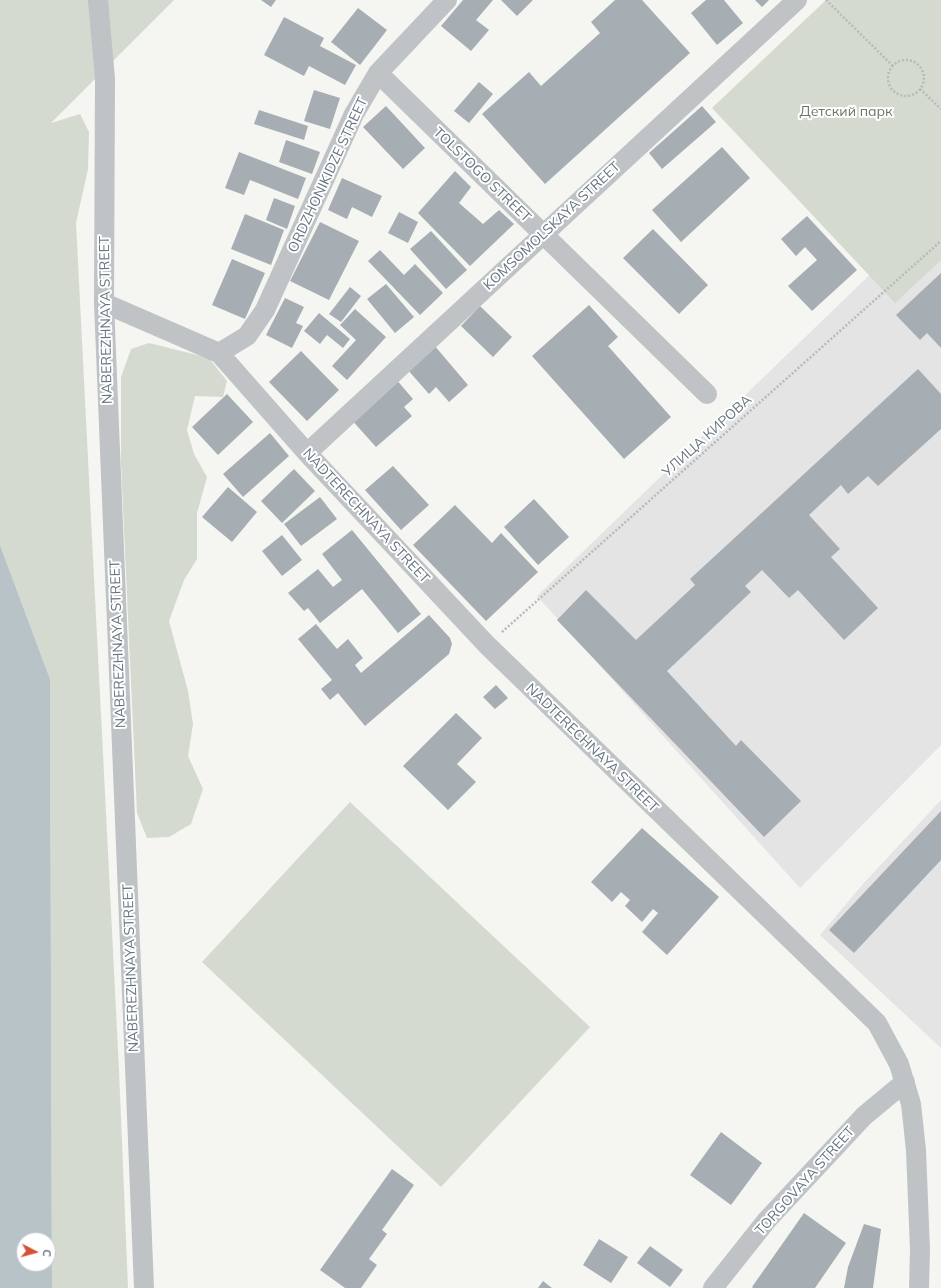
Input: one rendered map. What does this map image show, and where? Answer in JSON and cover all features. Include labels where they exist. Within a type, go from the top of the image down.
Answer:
[{"type":"street","name":"NABEREZHNAYA STREET","points":[[98,0],[105,79],[104,302],[144,1288]]},
{"type":"street","name":"ORDZHONIKIDZE STREET","points":[[219,353],[247,336],[266,310],[354,114],[378,73],[447,0]]},
{"type":"street","name":"KOMSOMOLSKAYA STREET","points":[[307,452],[797,0]]},
{"type":"street","name":"TOLSTOGO STREET","points":[[378,73],[707,394]]},
{"type":"street","name":"NADTERECHNAYA STREET","points":[[104,302],[219,353],[307,452],[487,645],[877,1023],[899,1064],[911,1104],[916,1150],[920,1250],[919,1288]]},
{"type":"street","name":"TORGOVAYA STREET","points":[[713,1288],[767,1220],[864,1116],[905,1082]]},
{"type":"path","points":[[826,0],[893,66]]},
{"type":"path","points":[[904,61],[915,63],[920,67],[924,78],[920,89],[911,96],[905,96],[894,92],[888,82],[888,76],[893,66],[904,61]]},
{"type":"path","points":[[920,89],[941,109]]},
{"type":"path","name":"УЛИЦА КИРОВА","points":[[487,645],[941,241]]},
{"type":"shaded area","points":[[941,206],[941,745],[800,888],[537,596]]},
{"type":"shaded area","points":[[0,545],[50,679],[52,1232],[16,1232],[16,1272],[52,1272],[52,1288],[0,1288]]},
{"type":"shaded area","points":[[941,800],[941,1048],[820,935],[863,884]]},
{"type":"green space","points":[[0,0],[174,0],[51,123],[80,114],[89,132],[88,169],[76,223],[119,1069],[128,1288],[52,1288],[52,1272],[56,1272],[56,1232],[52,1232],[50,679],[0,545]]},
{"type":"green space","name":"Детский парк","points":[[826,0],[941,0],[941,260],[895,303],[712,108]]},
{"type":"green space","points":[[149,343],[209,358],[227,381],[223,397],[195,396],[187,430],[194,454],[207,477],[197,513],[197,559],[184,580],[169,621],[188,691],[193,724],[188,756],[203,789],[191,824],[169,837],[147,838],[137,813],[121,464],[121,377],[131,349]]},
{"type":"green space","points":[[350,802],[590,1027],[441,1187],[202,962]]},
{"type":"building","points":[[261,0],[276,0],[271,7]]},
{"type":"building","points":[[463,0],[493,0],[476,20],[489,30],[471,51],[441,26]]},
{"type":"building","points":[[501,0],[533,0],[517,16]]},
{"type":"building","points":[[615,0],[642,0],[690,53],[545,184],[482,114],[529,72],[541,86],[600,33],[591,22]]},
{"type":"building","points":[[706,0],[724,0],[743,23],[717,45],[691,13]]},
{"type":"building","points":[[755,0],[769,0],[762,7]]},
{"type":"building","points":[[358,8],[387,30],[360,65],[331,42]]},
{"type":"building","points":[[284,17],[324,38],[320,46],[356,65],[345,85],[309,66],[304,76],[264,55]]},
{"type":"building","points":[[479,82],[493,94],[469,123],[454,111]]},
{"type":"building","points":[[314,90],[340,98],[330,129],[304,121]]},
{"type":"building","points":[[386,106],[425,148],[403,169],[363,127]]},
{"type":"building","points":[[702,106],[716,122],[662,169],[649,153]]},
{"type":"building","points":[[259,110],[308,126],[304,140],[254,124]]},
{"type":"building","points":[[286,140],[320,152],[312,174],[279,162]]},
{"type":"building","points":[[722,147],[750,178],[681,242],[652,210]]},
{"type":"building","points":[[239,152],[306,178],[298,199],[250,180],[244,195],[225,188]]},
{"type":"building","points":[[455,171],[471,187],[459,203],[483,224],[499,210],[514,224],[470,266],[418,213]]},
{"type":"building","points":[[342,178],[382,196],[372,217],[352,207],[347,219],[328,210]]},
{"type":"building","points":[[274,198],[295,206],[287,229],[266,220]]},
{"type":"building","points":[[399,212],[418,222],[408,243],[388,233]]},
{"type":"building","points":[[245,214],[284,230],[271,265],[231,249]]},
{"type":"building","points":[[807,216],[857,270],[812,311],[788,286],[817,260],[805,247],[796,256],[781,239]]},
{"type":"building","points":[[320,222],[359,241],[329,300],[290,281]]},
{"type":"building","points":[[653,229],[708,285],[679,314],[623,258]]},
{"type":"building","points":[[431,231],[467,270],[446,289],[410,249]]},
{"type":"building","points":[[380,250],[404,275],[415,264],[443,293],[420,315],[368,261]]},
{"type":"building","points":[[232,259],[265,273],[245,319],[212,305]]},
{"type":"building","points":[[941,273],[941,348],[927,333],[920,340],[896,315]]},
{"type":"building","points":[[386,284],[414,317],[395,333],[367,299]]},
{"type":"building","points":[[350,287],[361,296],[341,322],[329,314]]},
{"type":"building","points":[[285,298],[304,307],[296,323],[303,326],[292,348],[266,335]]},
{"type":"building","points":[[589,305],[618,337],[608,346],[671,417],[624,459],[532,356]]},
{"type":"building","points":[[480,306],[512,337],[493,357],[461,326]]},
{"type":"building","points":[[355,309],[386,337],[347,380],[332,366],[356,340],[340,325]]},
{"type":"building","points":[[319,313],[350,339],[343,348],[327,335],[320,344],[304,331]]},
{"type":"building","points":[[434,345],[468,385],[449,402],[436,387],[429,394],[407,369]]},
{"type":"building","points":[[301,351],[339,390],[307,421],[269,382]]},
{"type":"building","points":[[918,369],[941,394],[941,429],[878,486],[868,476],[848,494],[841,485],[809,515],[840,549],[831,557],[878,608],[844,640],[798,590],[789,598],[762,570],[745,586],[751,592],[667,671],[736,746],[741,740],[801,801],[764,837],[557,620],[586,590],[636,640],[695,585],[690,579]]},
{"type":"building","points":[[395,378],[413,399],[404,407],[412,416],[376,447],[350,418]]},
{"type":"building","points":[[227,394],[253,422],[218,455],[192,427]]},
{"type":"building","points":[[270,433],[289,456],[243,497],[223,474]]},
{"type":"building","points":[[393,466],[429,505],[401,530],[365,490]]},
{"type":"building","points":[[294,469],[315,491],[282,523],[261,501]]},
{"type":"building","points":[[228,487],[257,512],[232,542],[202,517]]},
{"type":"building","points":[[320,497],[337,519],[301,546],[284,524]]},
{"type":"building","points":[[534,499],[569,537],[538,565],[504,527]]},
{"type":"building","points":[[455,505],[492,543],[501,533],[538,572],[486,621],[413,545]]},
{"type":"building","points":[[352,530],[421,614],[398,633],[362,589],[320,623],[308,608],[304,611],[288,593],[318,569],[333,587],[342,580],[322,554]]},
{"type":"building","points":[[282,535],[302,560],[282,576],[262,551]]},
{"type":"building","points":[[429,615],[450,638],[452,644],[449,654],[365,726],[338,693],[330,700],[321,689],[332,680],[298,639],[316,624],[337,649],[348,639],[363,658],[355,665],[361,673]]},
{"type":"building","points":[[496,685],[508,698],[495,709],[483,697]]},
{"type":"building","points":[[456,713],[482,738],[457,764],[476,782],[448,810],[403,766]]},
{"type":"building","points":[[941,811],[941,860],[854,953],[829,930]]},
{"type":"building","points":[[642,828],[719,897],[667,955],[642,932],[658,913],[653,909],[642,922],[625,906],[630,900],[621,892],[612,902],[591,882]]},
{"type":"building","points":[[721,1132],[762,1163],[731,1205],[690,1175]]},
{"type":"building","points":[[392,1169],[414,1185],[382,1230],[387,1234],[369,1259],[377,1265],[361,1288],[345,1288],[320,1270]]},
{"type":"building","points":[[804,1213],[846,1243],[815,1288],[753,1288],[752,1287]]},
{"type":"building","points":[[864,1224],[881,1229],[873,1288],[844,1288],[848,1267]]},
{"type":"building","points":[[599,1239],[628,1257],[611,1283],[583,1265]]},
{"type":"building","points":[[650,1246],[683,1270],[670,1287],[637,1263]]},
{"type":"building","points":[[543,1281],[552,1288],[538,1288]]}]
